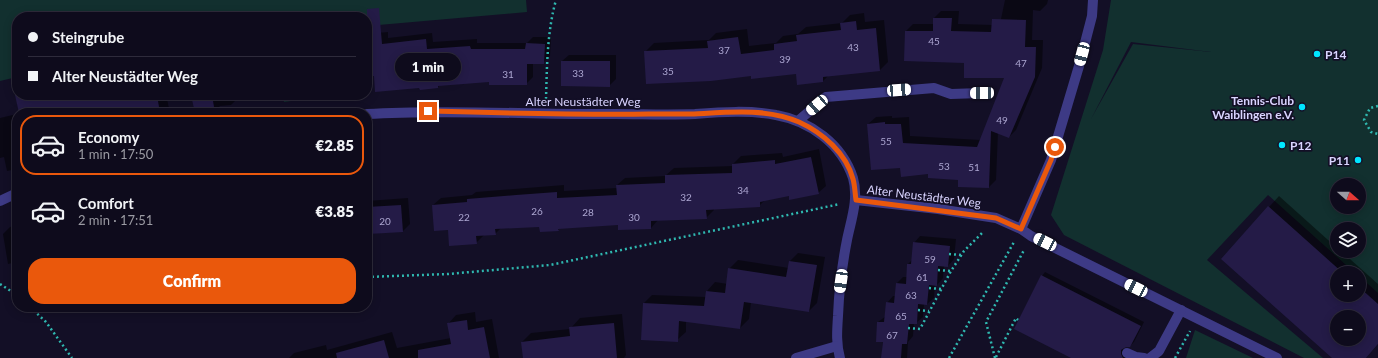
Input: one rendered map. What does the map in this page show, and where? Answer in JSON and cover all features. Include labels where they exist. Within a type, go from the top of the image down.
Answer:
[{"type":"street","points":[[1021,229],[1051,160],[1079,66],[1092,16],[1093,0]]},
{"type":"street","points":[[798,122],[826,97],[934,88],[951,94],[982,93]]},
{"type":"street","name":"Alter Neustädter Weg","points":[[372,114],[414,111],[563,115],[694,114],[727,112],[776,114],[798,122],[816,131],[830,141],[842,156],[853,179],[856,200],[945,210],[996,218],[1021,229],[1032,236],[1277,358]]},
{"type":"street","points":[[0,201],[12,195]]},
{"type":"street","points":[[840,358],[837,346],[839,294],[846,242],[856,200]]},
{"type":"street","points":[[1150,358],[1159,351],[1181,310]]},
{"type":"street","points":[[796,358],[837,346]]},
{"type":"street","points":[[1127,353],[1136,357],[1144,358]]},
{"type":"path","points":[[546,90],[548,44],[556,0]]},
{"type":"path","points":[[1378,106],[1370,108],[1364,120],[1371,132],[1378,134]]},
{"type":"path","points":[[372,277],[448,274],[550,265],[856,200]]},
{"type":"path","points":[[908,328],[920,329],[964,251],[996,218]]},
{"type":"path","points":[[949,358],[1021,229]]},
{"type":"path","points":[[995,358],[986,322],[1032,236]]},
{"type":"path","points":[[949,254],[962,255]]},
{"type":"path","points":[[938,270],[952,271]]},
{"type":"path","points":[[0,284],[12,290]]},
{"type":"path","points":[[929,288],[942,289]]},
{"type":"path","points":[[918,310],[929,311]]},
{"type":"path","points":[[35,312],[46,322],[72,358]]},
{"type":"path","points":[[995,358],[1016,318],[1018,320]]},
{"type":"path","points":[[1176,358],[1197,318]]},
{"type":"green space","points":[[0,0],[526,0],[527,12],[372,26],[372,12],[12,12],[12,78],[0,81]]},
{"type":"green space","points":[[1111,0],[1378,0],[1378,293],[1366,282],[1366,266],[1347,266],[1338,258],[1366,258],[1366,222],[1330,222],[1330,251],[1268,195],[1207,260],[1323,358],[1304,358],[1064,235],[1051,215],[1103,50]],"holes":[[[1131,42],[1211,52],[1133,44],[1091,119]]]},
{"type":"green space","points":[[284,100],[298,100],[284,102]]},
{"type":"green space","points":[[1195,330],[1253,358],[1186,358]]},
{"type":"building","points":[[379,8],[382,44],[426,39],[427,49],[470,46],[471,49],[525,49],[526,43],[545,44],[544,64],[527,64],[527,85],[489,85],[489,82],[438,86],[438,88],[420,90],[419,88],[375,92],[374,76],[372,76],[372,12],[367,12],[367,9]]},
{"type":"building","points":[[933,18],[952,18],[951,31],[991,32],[992,19],[1026,20],[1025,47],[1036,47],[1035,77],[1009,138],[991,131],[989,188],[958,187],[958,180],[928,178],[928,174],[901,177],[900,168],[871,170],[867,124],[885,122],[885,124],[901,124],[903,143],[977,147],[1004,78],[964,78],[964,63],[904,61],[905,31],[933,31]]},
{"type":"building","points":[[856,21],[857,30],[876,28],[880,71],[823,77],[823,82],[797,85],[796,74],[751,79],[751,76],[711,81],[646,84],[644,51],[708,48],[707,41],[738,37],[741,54],[774,50],[774,44],[797,41],[796,35],[841,30],[840,23]]},
{"type":"building","points":[[561,61],[610,61],[610,87],[561,86]]},
{"type":"building","points":[[16,100],[158,100],[159,108],[18,108]]},
{"type":"building","points":[[192,100],[213,100],[214,108],[194,108]]},
{"type":"building","points":[[811,157],[819,194],[789,200],[789,196],[760,202],[760,207],[706,210],[707,219],[651,221],[651,229],[618,230],[618,225],[558,229],[559,231],[540,232],[539,227],[495,229],[496,235],[476,236],[477,244],[449,246],[448,230],[434,231],[432,205],[467,202],[467,199],[557,192],[557,198],[617,195],[616,185],[665,183],[665,175],[732,173],[732,164],[775,160],[775,164]]},
{"type":"building","points":[[401,205],[403,232],[372,234],[372,207]]},
{"type":"building","points":[[1268,206],[1335,266],[1330,266],[1330,302],[1366,302],[1366,293],[1378,304],[1378,344],[1366,358],[1332,358],[1221,259]]},
{"type":"building","points":[[913,242],[950,246],[948,267],[938,266],[937,286],[929,285],[927,305],[918,304],[917,324],[909,324],[907,344],[902,344],[901,358],[881,358],[883,342],[876,342],[877,322],[884,322],[886,302],[894,303],[896,283],[906,284],[907,264],[911,264]]},
{"type":"building","points":[[789,261],[817,265],[809,312],[744,302],[740,329],[679,321],[678,342],[641,340],[643,303],[704,306],[706,291],[725,293],[728,268],[786,277]]},
{"type":"building","points":[[1041,275],[1141,326],[1130,347],[1126,347],[1121,350],[1123,358],[1071,358],[1014,329]]},
{"type":"building","points":[[467,320],[468,330],[484,327],[490,358],[418,358],[418,350],[451,344],[447,323]]},
{"type":"building","points":[[614,323],[617,358],[523,358],[521,342],[570,336],[569,327]]},
{"type":"building","points":[[384,340],[389,358],[337,358],[336,353]]},
{"type":"place","name":"P14","points":[[1317,54]]},
{"type":"place","name":"Tennis-Club Waiblingen e.V.","points":[[1302,107]]},
{"type":"place","name":"P12","points":[[1282,145]]},
{"type":"place","name":"P11","points":[[1358,160]]},
{"type":"route","points":[[428,111],[563,115],[694,114],[720,112],[776,114],[798,122],[816,131],[830,141],[842,156],[848,167],[853,179],[856,200],[967,213],[996,218],[1021,229],[1051,160],[1055,147]]}]
